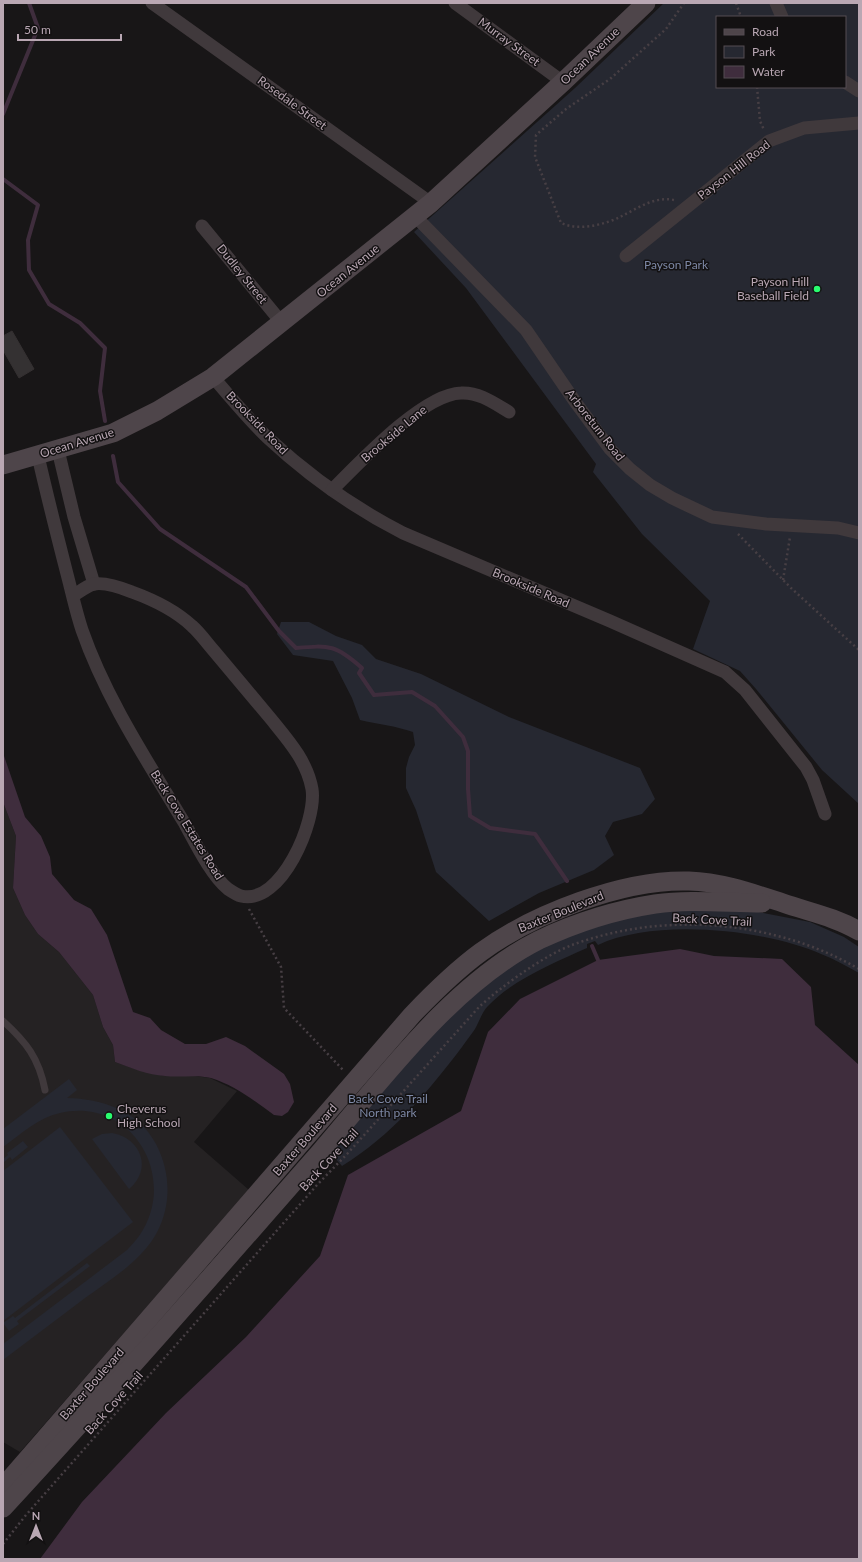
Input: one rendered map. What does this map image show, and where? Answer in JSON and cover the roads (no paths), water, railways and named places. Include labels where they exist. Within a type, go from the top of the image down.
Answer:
[{"type":"street","name":"Rosedale Street","points":[[152,3],[431,203]]},
{"type":"street","name":"Murray Street","points":[[455,3],[563,82]]},
{"type":"street","name":"Ocean Avenue","points":[[3,465],[58,450],[124,428],[157,411],[213,377],[431,203],[563,82],[646,3]]},
{"type":"street","points":[[776,3],[782,16]]},
{"type":"street","points":[[846,83],[859,91]]},
{"type":"street","name":"Payson Hill Road","points":[[626,256],[769,141],[804,128],[859,123]]},
{"type":"street","name":"Arboretum Road","points":[[415,216],[526,330],[593,427],[630,469],[650,485],[672,498],[712,517],[838,528],[859,533]]},
{"type":"street","name":"Dudley Street","points":[[202,226],[282,323]]},
{"type":"street","name":"Brookside Road","points":[[213,377],[243,413],[268,438],[332,490],[381,522],[403,533],[624,627],[725,672],[744,690],[806,767],[813,780],[825,814]]},
{"type":"street","name":"Brookside Lane","points":[[332,490],[366,457],[416,413],[438,399],[462,393],[486,397],[509,412]]},
{"type":"street","points":[[58,450],[74,516],[94,584],[73,596]]},
{"type":"street","name":"Back Cove Estates Road","points":[[38,456],[82,629],[93,658],[123,719],[206,860],[229,890],[242,896],[256,896],[270,889],[288,866],[303,841],[312,809],[312,792],[308,775],[302,760],[279,729],[192,626],[172,611],[147,598],[124,589],[94,584]]},
{"type":"street","name":"Baxter Boulevard","points":[[3,1487],[412,1015],[440,986],[482,951],[515,931],[548,915],[607,893],[664,882],[715,884],[836,920],[859,931]]},
{"type":"street","name":"Baxter Boulevard","points":[[3,1508],[162,1332],[414,1044],[472,985],[498,965],[538,941],[597,918],[633,908],[657,904],[694,902],[786,904]]},
{"type":"lane","points":[[3,1021],[20,1036],[31,1050],[41,1068],[45,1090]]},
{"type":"water","points":[[3,753],[25,817],[41,836],[50,857],[52,874],[74,900],[91,909],[107,935],[133,1012],[150,1018],[161,1030],[185,1044],[206,1044],[226,1037],[245,1046],[284,1074],[290,1084],[294,1102],[288,1112],[282,1116],[274,1115],[236,1089],[211,1078],[200,1076],[171,1076],[152,1074],[115,1062],[113,1045],[103,1027],[93,995],[59,952],[38,934],[25,915],[13,888],[16,836],[3,802]]},
{"type":"water","points":[[680,949],[714,956],[782,959],[811,987],[815,1025],[859,1065],[859,1559],[40,1559],[82,1502],[166,1413],[246,1337],[320,1256],[348,1175],[461,1111],[488,1032],[520,999],[598,960]]},
{"type":"waterway","points":[[3,114],[38,28],[29,3]]},
{"type":"waterway","points":[[3,179],[38,205],[28,240],[29,270],[49,304],[80,323],[105,348],[100,391],[105,421]]},
{"type":"waterway","points":[[113,456],[118,482],[160,529],[246,587],[279,631],[296,648],[332,648],[346,655],[362,668],[359,673],[374,695],[412,692],[435,706],[463,737],[468,751],[470,816],[490,828],[535,834],[567,881]]},
{"type":"waterway","points":[[592,946],[598,960]]},
{"type":"place","name":"Payson Hill Baseball Field","points":[[817,289]]},
{"type":"place","name":"Cheverus High School","points":[[109,1116]]},
{"type":"park label","name":"Payson Park","points":[[676,265]]},
{"type":"park label","name":"Back Cove Trail North park","points":[[388,1106]]}]
